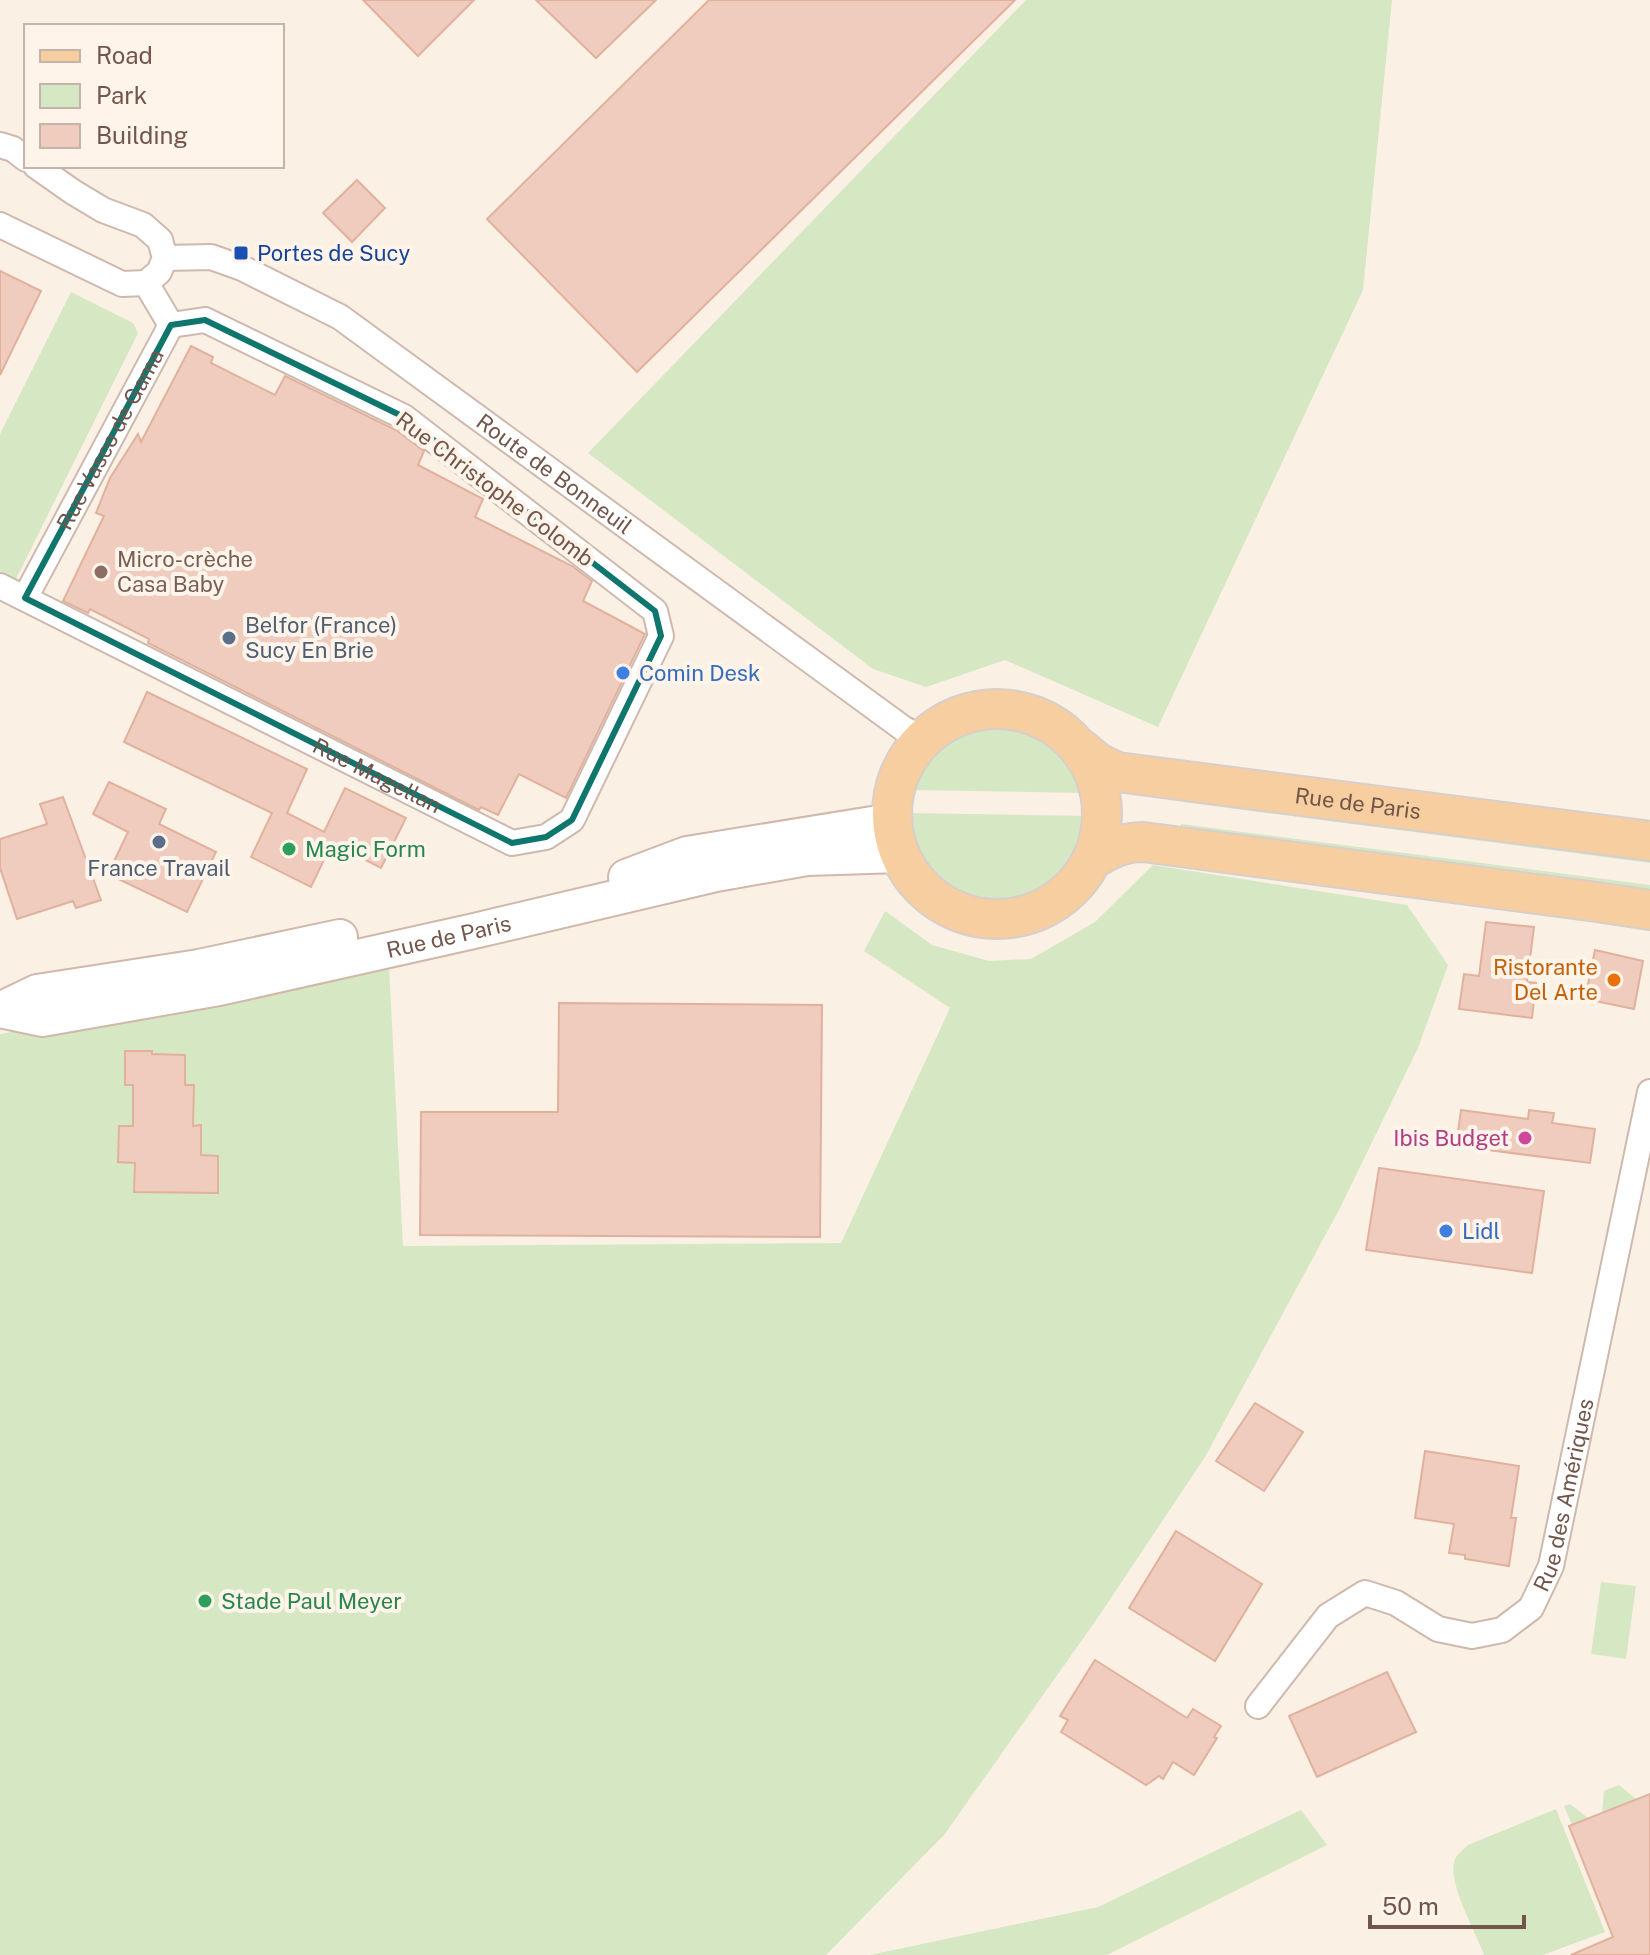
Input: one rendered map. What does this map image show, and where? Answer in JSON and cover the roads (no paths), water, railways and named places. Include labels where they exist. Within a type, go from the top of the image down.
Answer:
[{"type":"main road","points":[[1005,709],[1037,716],[1061,729],[1081,749],[1096,775],[1103,804],[1103,823],[1093,859],[1076,884],[1053,904],[1025,916],[995,920],[965,915],[938,902],[915,882],[895,838],[892,800],[897,778],[923,738],[956,717],[974,711],[1005,709]]},
{"type":"main road","name":"Rue de Paris","points":[[1081,749],[1117,772],[1647,840]]},
{"type":"main road","name":"Rue de Paris","points":[[0,1010],[42,1019],[219,988],[716,874],[895,838]]},
{"type":"main road","points":[[1093,859],[1119,845],[1143,842],[1650,910]]},
{"type":"street","points":[[0,145],[13,149],[24,157]]},
{"type":"street","points":[[0,225],[122,284],[146,283],[159,272],[165,258],[160,240],[143,225],[103,210],[39,168]]},
{"type":"street","name":"Route de Bonneuil","points":[[165,258],[211,257],[242,268],[340,317],[904,729],[923,738]]},
{"type":"street","name":"Rue Vasco de Gama","points":[[25,598],[171,325],[146,283]]},
{"type":"street","name":"Rue Christophe Colomb","points":[[171,325],[205,320],[404,417],[655,611],[661,636]]},
{"type":"street","name":"Rue Magellan","points":[[0,586],[512,843],[546,837],[572,820],[661,636]]},
{"type":"street","name":"Rue des Amériques","points":[[1258,1706],[1328,1616],[1365,1593],[1396,1603],[1438,1629],[1472,1636],[1502,1630],[1531,1608],[1551,1566],[1650,1092]]},
{"type":"place","name":"Portes de Sucy","points":[[241,253]]},
{"type":"place","name":"Micro-crèche Casa Baby","points":[[101,572]]},
{"type":"place","name":"Belfor (France) Sucy En Brie","points":[[229,638]]},
{"type":"place","name":"Comin Desk","points":[[623,673]]},
{"type":"place","name":"France Travail","points":[[159,842]]},
{"type":"place","name":"Magic Form","points":[[289,849]]},
{"type":"place","name":"Ristorante Del Arte","points":[[1614,980]]},
{"type":"place","name":"Ibis Budget","points":[[1525,1138]]},
{"type":"place","name":"Lidl","points":[[1446,1231]]},
{"type":"place","name":"Stade Paul Meyer","points":[[205,1601]]}]
